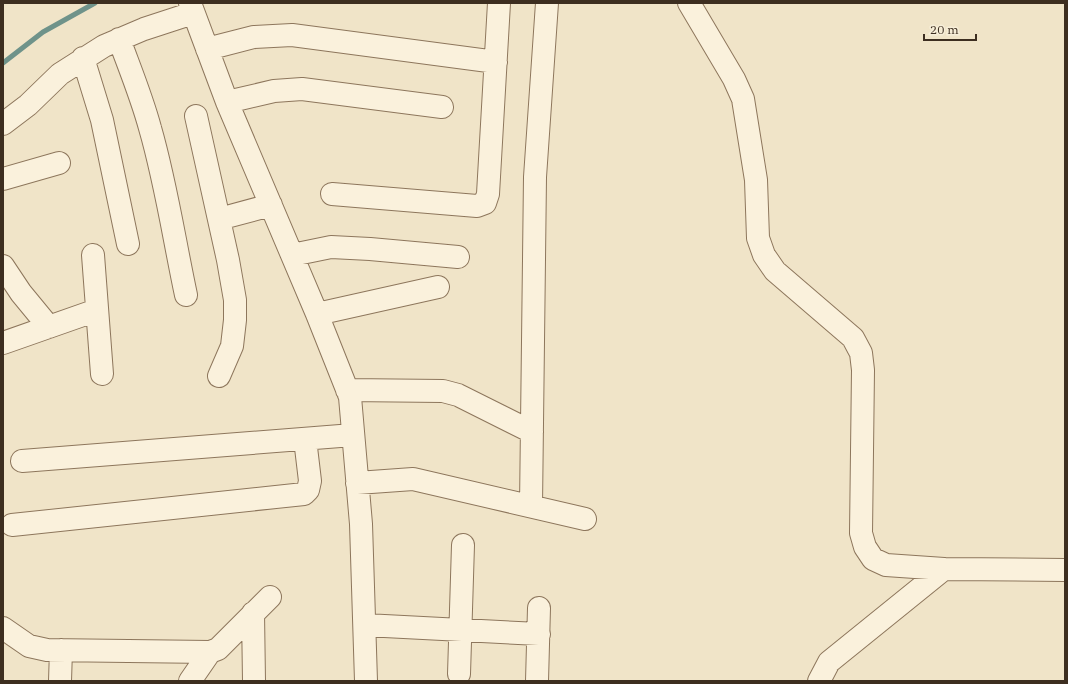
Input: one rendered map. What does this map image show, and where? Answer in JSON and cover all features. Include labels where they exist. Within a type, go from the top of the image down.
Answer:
[{"type":"street","points":[[332,194],[476,206],[485,203],[488,194],[499,3]]},
{"type":"street","points":[[531,506],[535,177],[547,3]]},
{"type":"street","points":[[689,3],[734,79],[743,100],[756,180],[758,238],[764,255],[775,271],[853,338],[861,352],[863,370],[860,533],[865,547],[873,559],[886,566],[944,569],[1065,570]]},
{"type":"street","points":[[3,124],[28,105],[60,74],[83,58],[104,46],[191,8],[227,102],[317,314],[350,397],[357,483],[365,625],[366,681]]},
{"type":"street","points":[[207,49],[254,37],[292,35],[496,62]]},
{"type":"street","points":[[119,40],[137,87],[150,128],[160,168],[186,294]]},
{"type":"street","points":[[83,58],[102,120],[128,244]]},
{"type":"street","points":[[227,102],[274,91],[302,89],[442,107]]},
{"type":"street","points":[[196,116],[235,300],[235,320],[232,346],[219,376]]},
{"type":"street","points":[[3,179],[59,162]]},
{"type":"street","points":[[219,219],[271,205]]},
{"type":"street","points":[[292,256],[331,247],[458,257]]},
{"type":"street","points":[[93,255],[102,374]]},
{"type":"street","points":[[3,266],[21,293],[49,327]]},
{"type":"street","points":[[317,314],[438,287]]},
{"type":"street","points":[[3,343],[97,310]]},
{"type":"street","points":[[347,390],[443,391],[458,396],[532,432]]},
{"type":"street","points":[[22,461],[353,435]]},
{"type":"street","points":[[12,525],[304,494],[308,490],[310,481],[306,439]]},
{"type":"street","points":[[357,483],[413,479],[585,519]]},
{"type":"street","points":[[459,674],[459,630],[463,545]]},
{"type":"street","points":[[819,681],[829,662],[944,569]]},
{"type":"street","points":[[3,628],[29,646],[47,650],[210,652],[218,649],[270,597]]},
{"type":"street","points":[[537,681],[539,608]]},
{"type":"street","points":[[253,613],[254,681]]},
{"type":"street","points":[[365,625],[539,634]]},
{"type":"street","points":[[60,681],[61,650]]},
{"type":"street","points":[[190,681],[210,652]]},
{"type":"waterway","points":[[3,63],[43,32],[95,3]]}]
